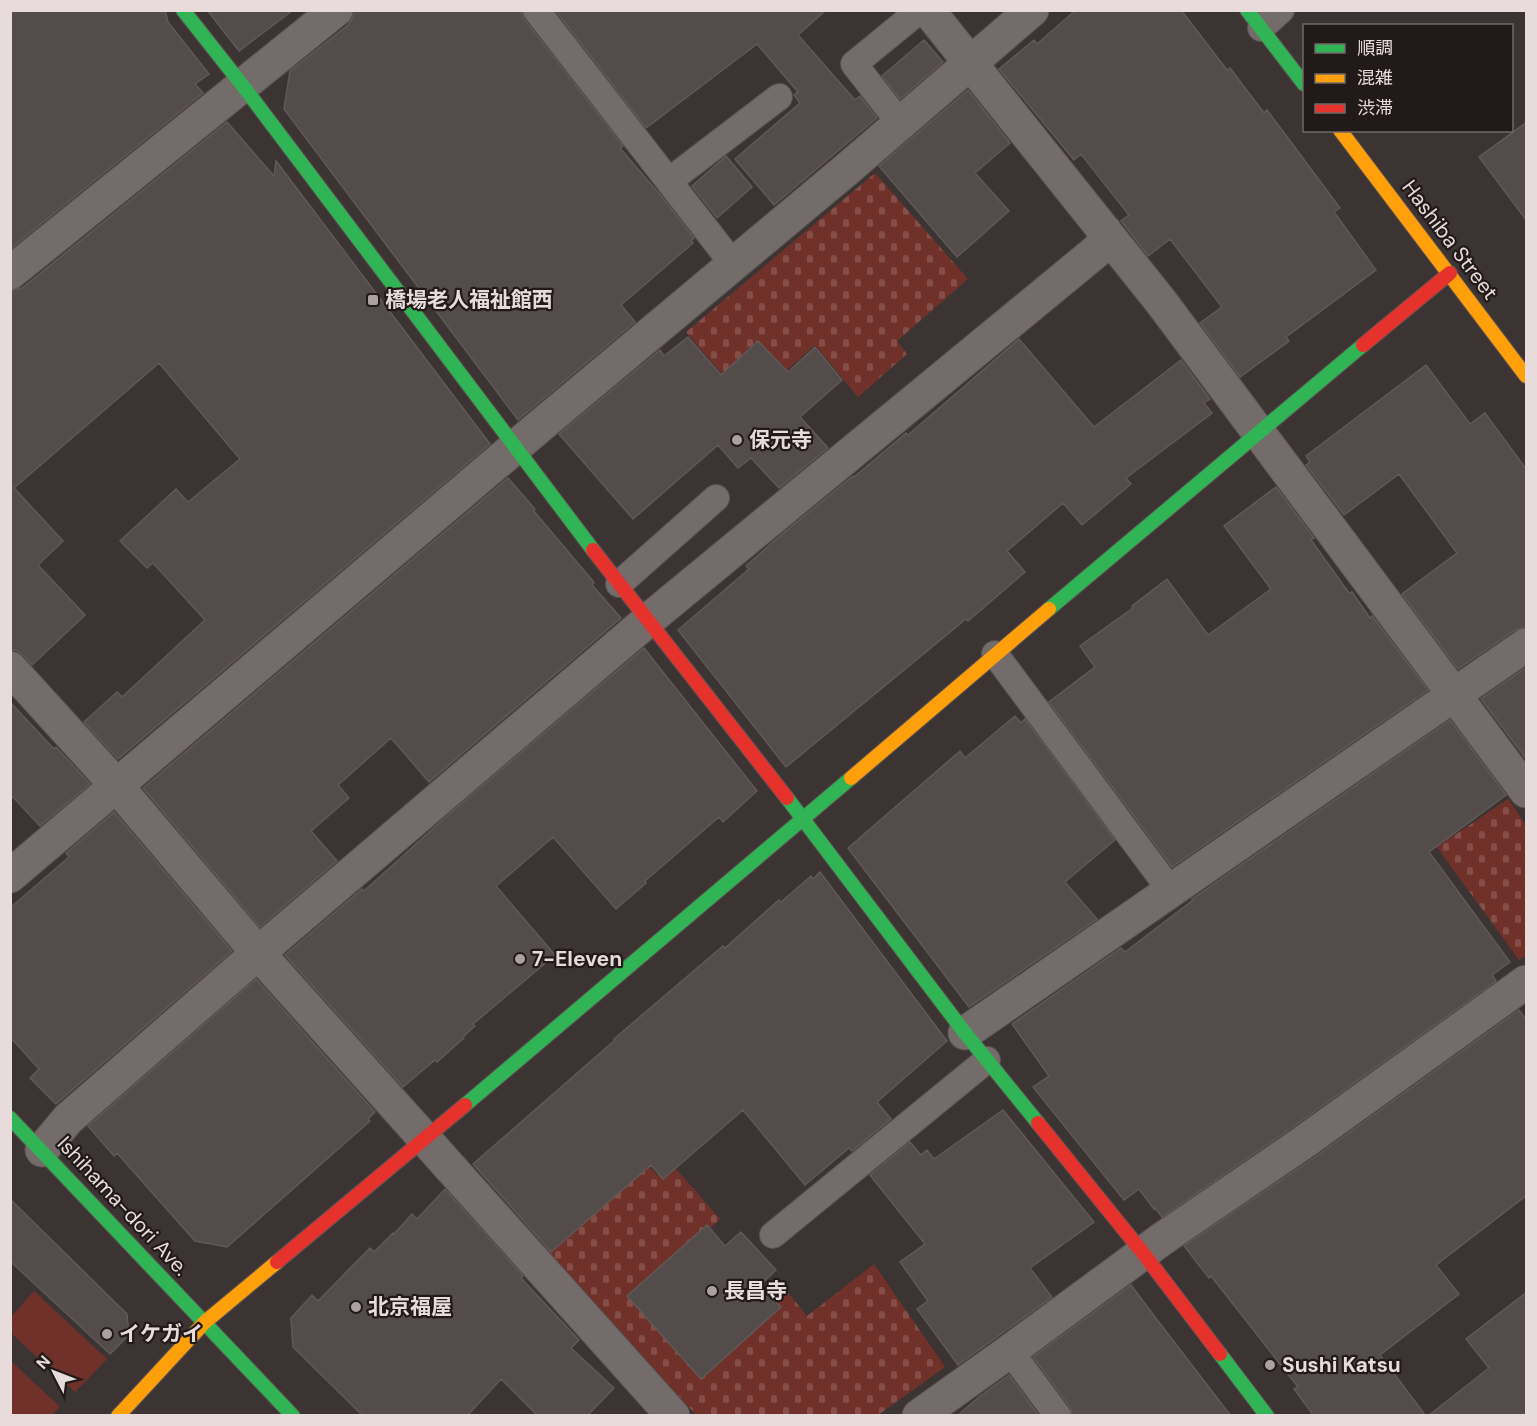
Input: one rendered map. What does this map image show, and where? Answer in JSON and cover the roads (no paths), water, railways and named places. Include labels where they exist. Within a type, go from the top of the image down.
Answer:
[{"type":"street","points":[[183,10],[243,86],[647,621],[803,819],[965,1033],[1143,1253],[1267,1416]]},
{"type":"street","points":[[10,273],[336,10]]},
{"type":"street","points":[[928,10],[1105,231],[1259,431],[1527,790]]},
{"type":"street","points":[[10,876],[1032,10]]},
{"type":"street","points":[[1254,19],[1303,81]]},
{"type":"street","name":"Hashiba Street","points":[[1342,132],[1527,376]]},
{"type":"street","points":[[42,1150],[68,1119],[258,953],[647,621],[1099,249],[1105,239],[1105,231]]},
{"type":"street","points":[[118,1416],[205,1322],[424,1140],[1259,431],[1450,273]]},
{"type":"street","points":[[965,1033],[1527,645]]},
{"type":"street","points":[[10,668],[117,787],[258,953],[673,1416]]},
{"type":"street","points":[[919,1416],[1143,1253],[1313,1136],[1527,982]]},
{"type":"street","name":"Ishihama-dori Ave.","points":[[10,1118],[293,1416]]},
{"type":"lane","points":[[536,10],[733,264]]},
{"type":"lane","points":[[900,123],[854,64],[920,10]]},
{"type":"lane","points":[[1254,19],[1281,10]]},
{"type":"lane","points":[[669,181],[779,96]]},
{"type":"lane","points":[[620,584],[716,498]]},
{"type":"lane","points":[[995,654],[1171,891]]},
{"type":"lane","points":[[773,1235],[987,1060]]},
{"type":"lane","points":[[1010,1351],[1058,1416]]},
{"type":"place","name":"橋場老人福祉館西","points":[[373,300]]},
{"type":"place","name":"保元寺","points":[[737,440]]},
{"type":"place","name":"7-Eleven","points":[[520,959]]},
{"type":"place","name":"長昌寺","points":[[712,1291]]},
{"type":"place","name":"北京福屋","points":[[356,1307]]},
{"type":"place","name":"イケガイ","points":[[107,1334]]},
{"type":"place","name":"Sushi Katsu","points":[[1270,1365]]}]
